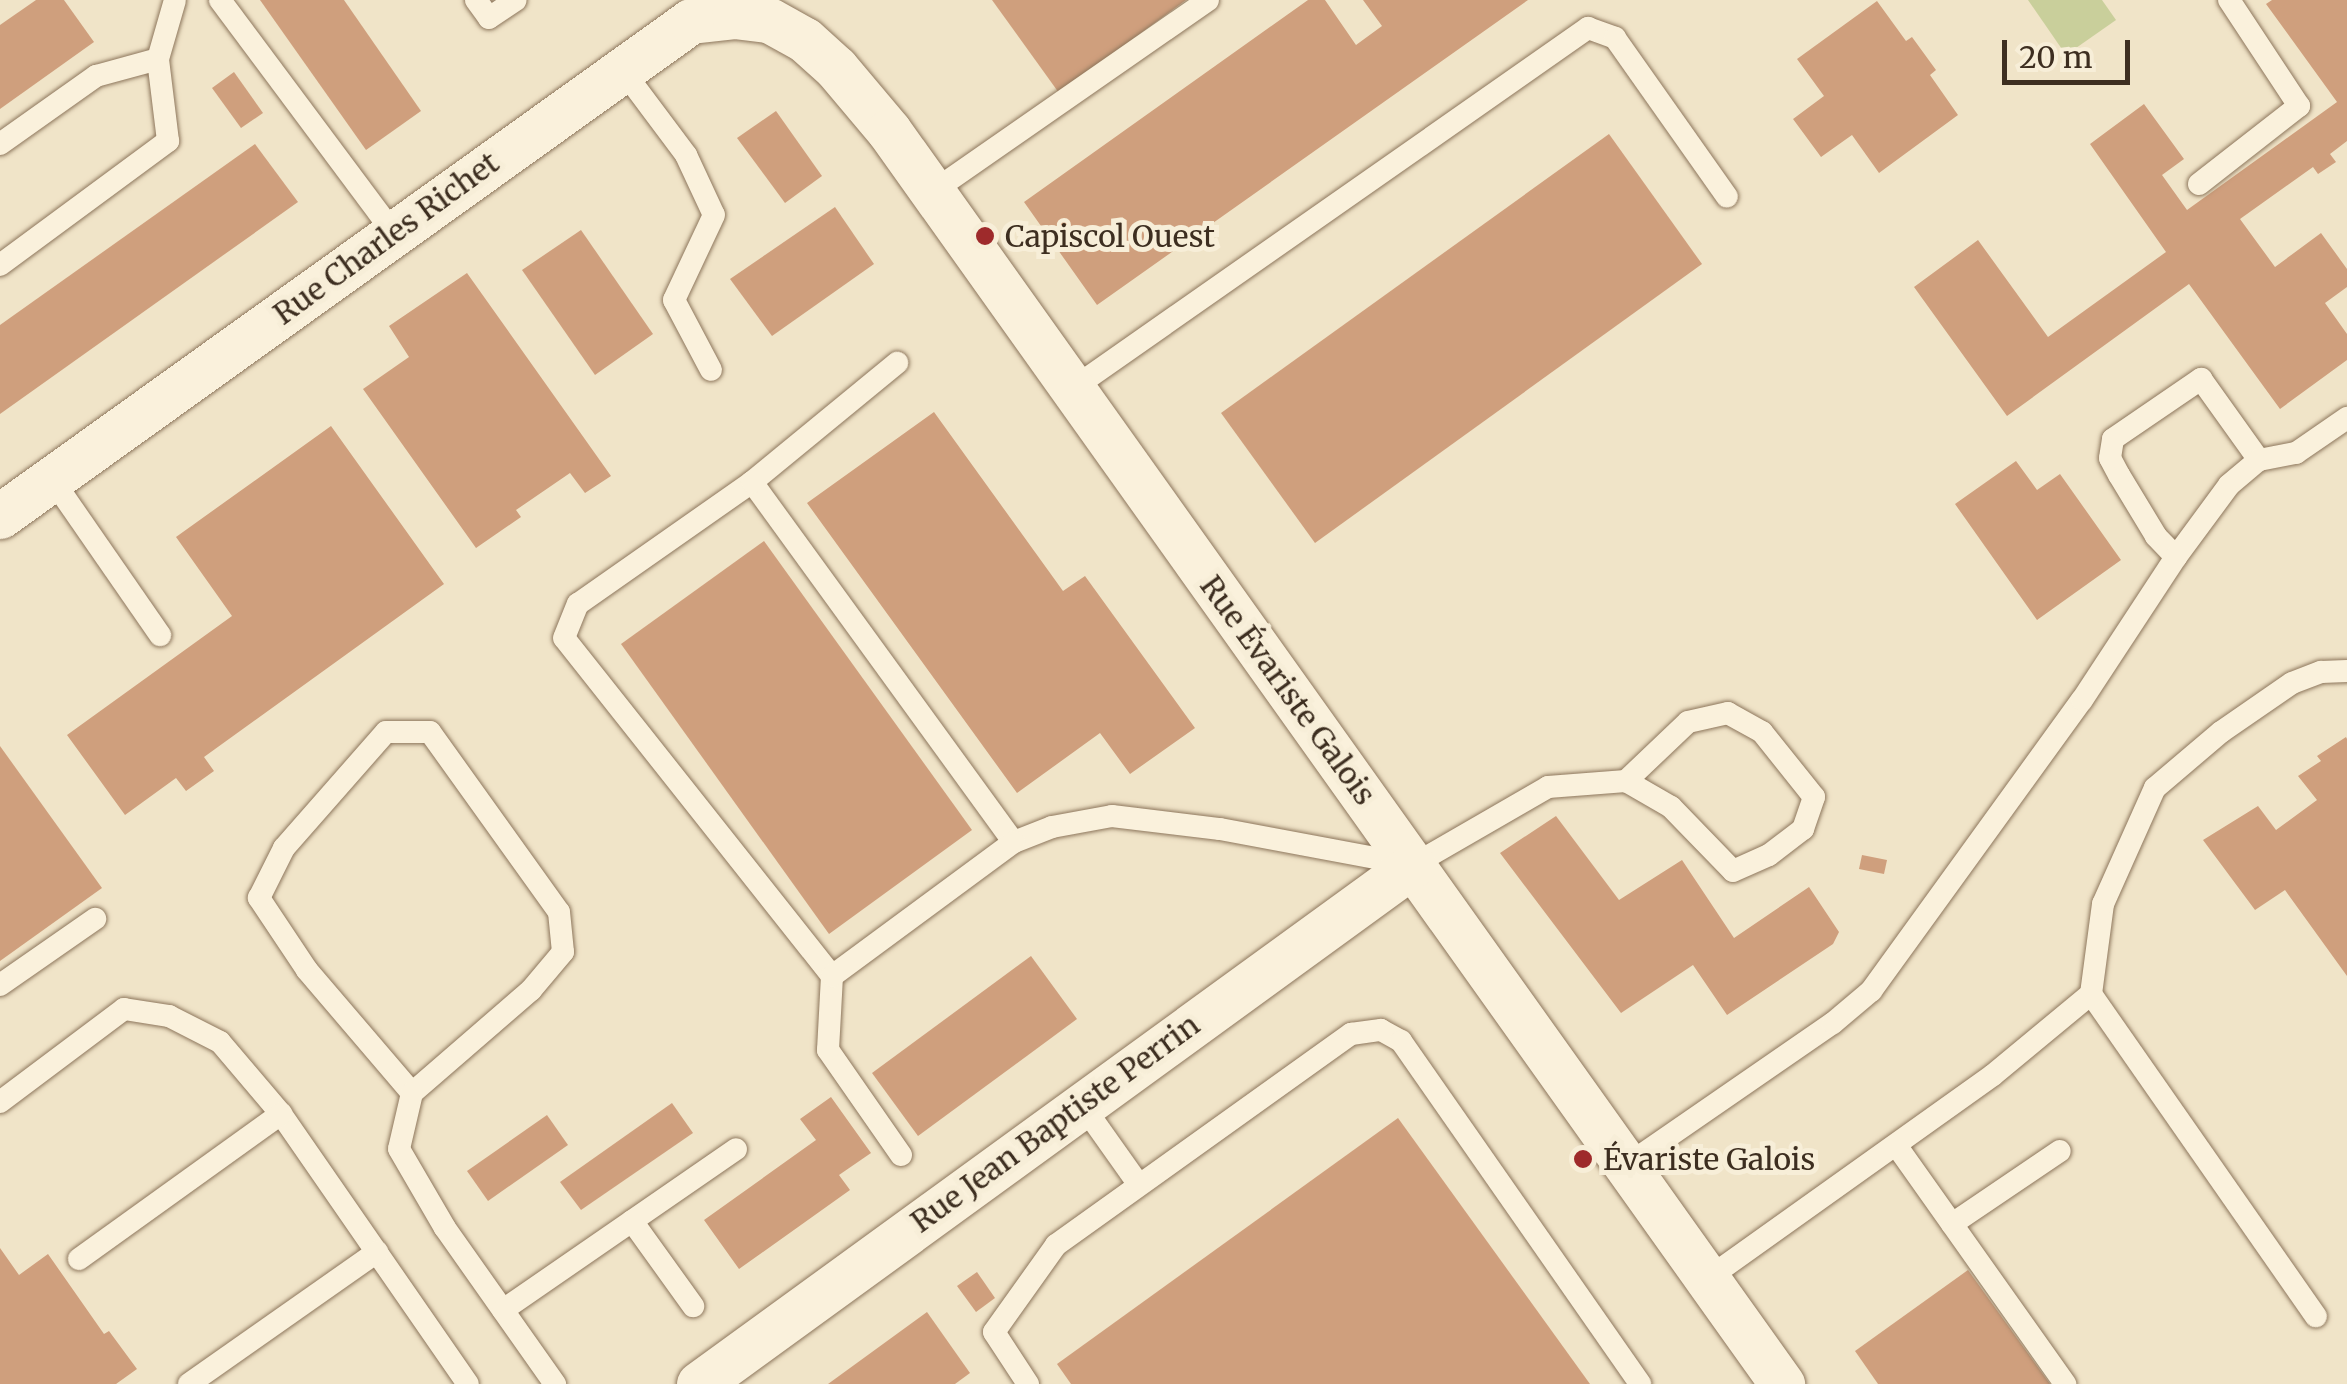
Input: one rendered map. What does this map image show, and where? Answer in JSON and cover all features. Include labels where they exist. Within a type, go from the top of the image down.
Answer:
[{"type":"street","name":"Rue Charles Richet","points":[[0,516],[691,21],[774,10]]},
{"type":"street","name":"Rue Évariste Galois","points":[[774,10],[836,68],[932,192],[1782,1384]]},
{"type":"street","name":"Rue Jean Baptiste Perrin","points":[[699,1384],[1081,1103],[1414,865]]},
{"type":"lane","points":[[0,265],[168,141],[158,59],[175,0]]},
{"type":"lane","points":[[220,0],[393,232]]},
{"type":"lane","points":[[476,0],[490,18],[516,0]]},
{"type":"lane","points":[[932,192],[1208,0]]},
{"type":"lane","points":[[2199,184],[2299,106],[2228,0]]},
{"type":"lane","points":[[1072,389],[1588,28],[1615,38],[1727,197]]},
{"type":"lane","points":[[0,144],[96,76],[158,59]]},
{"type":"lane","points":[[621,68],[686,155],[714,214],[674,300],[711,370]]},
{"type":"lane","points":[[897,363],[752,482],[578,604],[564,638],[832,976],[828,1050],[902,1156]]},
{"type":"lane","points":[[2176,556],[2156,536],[2118,476],[2110,458],[2113,439],[2201,379],[2259,460]]},
{"type":"lane","points":[[1627,1165],[1818,1034],[1870,991],[2082,700],[2176,556],[2229,485],[2259,460],[2296,453],[2347,418]]},
{"type":"lane","points":[[52,479],[160,635]]},
{"type":"lane","points":[[752,482],[1014,842]]},
{"type":"lane","points":[[2316,1316],[2092,994],[2103,904],[2155,788],[2221,732],[2292,683],[2321,672],[2347,671]]},
{"type":"lane","points":[[832,976],[1014,842],[1052,827],[1112,816],[1220,829],[1414,865],[1548,787],[1626,780],[1671,807],[1732,871],[1768,855],[1803,830],[1814,797],[1762,732],[1728,713],[1688,722],[1626,780]]},
{"type":"lane","points":[[412,1093],[306,970],[259,898],[284,848],[386,732],[430,732],[559,912],[564,952],[531,990],[412,1093],[399,1149],[445,1228],[556,1384]]},
{"type":"lane","points":[[0,986],[95,919]]},
{"type":"lane","points":[[1708,1279],[1993,1075],[2092,994]]},
{"type":"lane","points":[[0,1102],[124,1009],[170,1016],[220,1042],[281,1114],[468,1384]]},
{"type":"lane","points":[[1028,1384],[994,1332],[1056,1244],[1351,1034],[1381,1030],[1401,1041],[1640,1384]]},
{"type":"lane","points":[[1081,1103],[1139,1185]]},
{"type":"lane","points":[[80,1259],[281,1114]]},
{"type":"lane","points":[[1896,1145],[2065,1384]]},
{"type":"lane","points":[[503,1310],[736,1149]]},
{"type":"lane","points":[[1952,1224],[2060,1151]]},
{"type":"lane","points":[[632,1221],[693,1306]]},
{"type":"lane","points":[[190,1384],[376,1252]]},
{"type":"green space","points":[[2028,0],[2102,0],[2116,20],[2066,55]]},
{"type":"building","points":[[36,0],[64,0],[94,42],[0,109],[0,25]]},
{"type":"building","points":[[260,0],[344,0],[421,111],[366,150]]},
{"type":"building","points":[[992,0],[1186,0],[1059,93]]},
{"type":"building","points":[[1308,0],[1325,0],[1356,45],[1382,26],[1363,0],[1528,0],[1097,305],[1024,202]]},
{"type":"building","points":[[2272,0],[2347,0],[2347,141],[2330,154],[2336,162],[2318,174],[2313,167],[2240,219],[2275,267],[2321,233],[2347,269],[2347,287],[2325,303],[2347,334],[2347,360],[2280,409],[2189,284],[2007,416],[1914,287],[1978,240],[2048,337],[2166,252],[2090,144],[2144,104],[2184,159],[2162,175],[2187,210],[2337,102],[2266,4]]},
{"type":"building","points":[[1877,1],[1906,41],[1912,37],[1936,70],[1930,75],[1958,115],[1879,173],[1852,135],[1821,157],[1793,119],[1824,96],[1797,59]]},
{"type":"building","points":[[234,72],[263,113],[241,128],[212,88]]},
{"type":"building","points":[[776,111],[822,176],[785,203],[737,138]]},
{"type":"building","points":[[1609,134],[1702,264],[1315,543],[1221,413]]},
{"type":"building","points":[[255,144],[298,202],[0,414],[0,325]]},
{"type":"building","points":[[835,207],[874,264],[772,336],[730,279]]},
{"type":"building","points":[[581,230],[653,334],[595,375],[522,270]]},
{"type":"building","points":[[467,273],[611,476],[585,493],[570,473],[516,510],[521,517],[476,548],[363,389],[409,357],[389,326]]},
{"type":"building","points":[[934,412],[1063,591],[1085,576],[1195,728],[1130,774],[1100,733],[1017,793],[807,503]]},
{"type":"building","points":[[331,426],[444,584],[204,757],[214,771],[186,791],[176,778],[125,815],[67,735],[232,616],[176,537]]},
{"type":"building","points":[[2016,461],[2037,490],[2060,474],[2121,560],[2037,620],[1955,504]]},
{"type":"building","points":[[764,541],[972,830],[829,934],[621,644]]},
{"type":"building","points":[[2346,737],[2347,976],[2285,890],[2255,910],[2203,840],[2258,806],[2276,830],[2317,800],[2298,776],[2321,761],[2317,756]]},
{"type":"building","points":[[0,746],[102,888],[0,961]]},
{"type":"building","points":[[1556,816],[1619,900],[1682,860],[1734,938],[1809,887],[1839,932],[1833,944],[1727,1015],[1693,965],[1621,1013],[1500,853]]},
{"type":"building","points":[[1862,855],[1887,860],[1884,874],[1859,869]]},
{"type":"building","points":[[1031,956],[1077,1019],[918,1136],[872,1073]]},
{"type":"building","points":[[831,1097],[871,1153],[839,1175],[850,1190],[739,1269],[704,1220],[816,1140],[800,1119]]},
{"type":"building","points":[[672,1103],[693,1133],[581,1210],[560,1182]]},
{"type":"building","points":[[547,1115],[568,1145],[488,1201],[467,1171]]},
{"type":"building","points":[[1398,1118],[1590,1384],[1071,1384],[1057,1364]]},
{"type":"building","points":[[0,1248],[19,1275],[48,1254],[104,1334],[109,1331],[137,1369],[116,1384],[0,1384]]},
{"type":"building","points":[[1968,1270],[2050,1384],[1878,1384],[1855,1351]]},
{"type":"building","points":[[977,1272],[995,1298],[976,1312],[957,1286]]},
{"type":"building","points":[[927,1312],[970,1373],[955,1384],[828,1384]]},
{"type":"place","name":"Capiscol Ouest","points":[[985,236]]},
{"type":"place","name":"Évariste Galois","points":[[1583,1159]]}]
